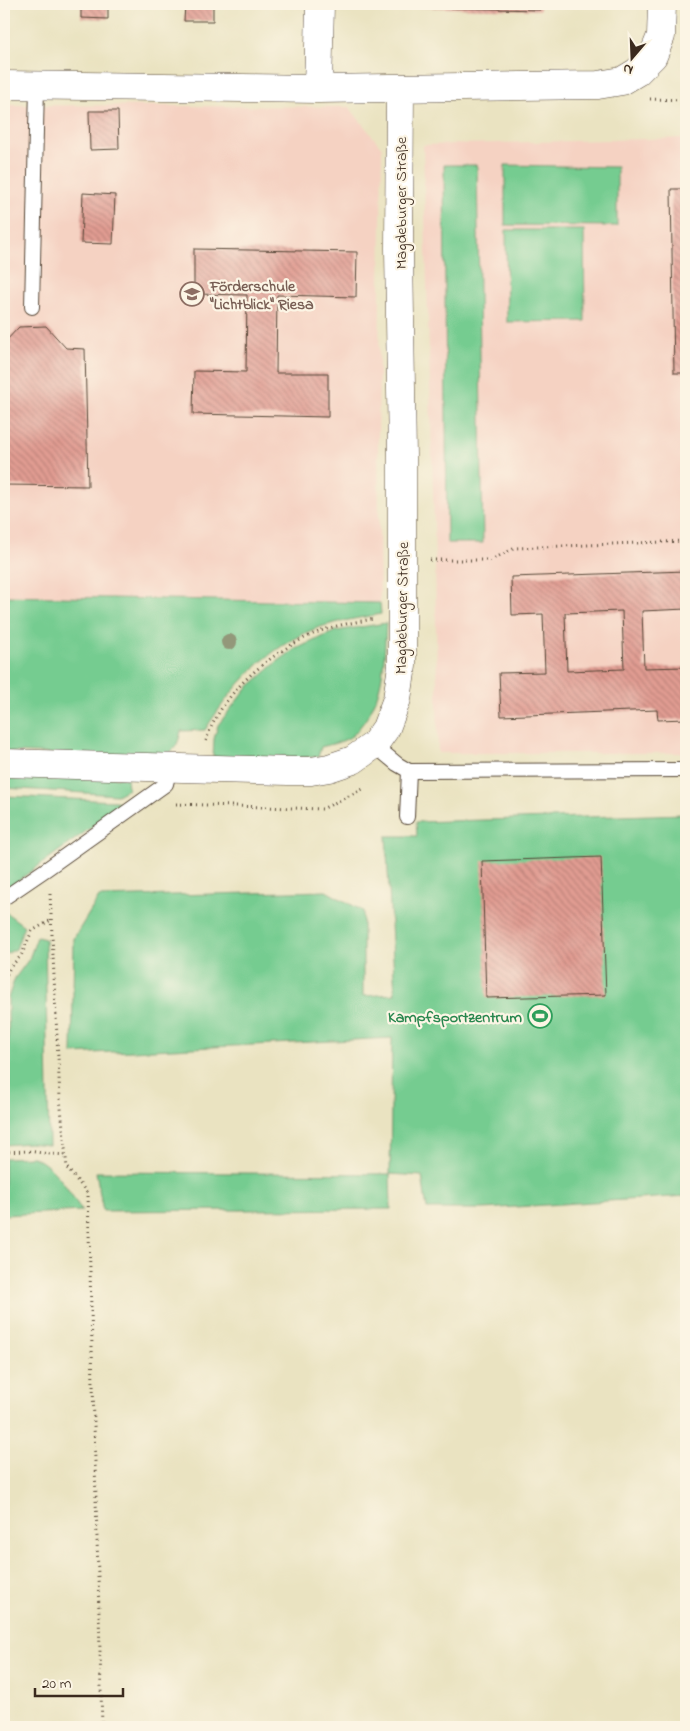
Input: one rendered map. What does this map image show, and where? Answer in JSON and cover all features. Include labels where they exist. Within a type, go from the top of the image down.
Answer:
[{"type":"street","points":[[318,89],[320,4]]},
{"type":"street","points":[[4,85],[318,89],[598,85],[622,81],[637,72],[653,56],[661,36],[662,4]]},
{"type":"street","name":"Magdeburger Straße","points":[[4,763],[170,767],[205,770],[310,770],[329,768],[354,760],[374,745],[386,728],[397,699],[402,666],[399,248],[400,88]]},
{"type":"lane","points":[[32,308],[37,86]]},
{"type":"lane","points":[[374,745],[397,764],[409,771],[686,770]]},
{"type":"lane","points":[[4,898],[166,784],[170,767]]},
{"type":"lane","points":[[407,817],[409,771]]},
{"type":"path","points":[[402,558],[490,560],[515,548],[686,541]]},
{"type":"path","points":[[205,770],[203,752],[209,731],[223,707],[243,683],[268,661],[292,645],[318,632],[349,623],[402,617]]},
{"type":"path","points":[[48,868],[60,1098],[67,1168],[88,1194],[102,1727]]},
{"type":"path","points":[[4,984],[5,972],[21,956],[32,931],[51,920]]},
{"type":"path","points":[[4,1046],[4,1101]]},
{"type":"path","points":[[4,1152],[28,1151],[66,1154]]},
{"type":"shaded area","name":"Förderschule \"Lichtblick\" Riesa","points":[[4,105],[349,107],[382,148],[378,440],[380,603],[4,596]]},
{"type":"shaded area","points":[[686,138],[686,753],[438,753],[435,560],[423,145]]},
{"type":"green space","points":[[444,165],[477,165],[483,543],[447,543]]},
{"type":"green space","points":[[505,165],[617,167],[617,226],[505,225]]},
{"type":"green space","points":[[506,230],[584,230],[585,321],[507,322]]},
{"type":"green space","points":[[4,596],[380,603],[381,614],[317,628],[282,646],[267,657],[240,683],[205,730],[181,731],[175,747],[162,757],[4,752]]},
{"type":"green space","points":[[386,623],[384,662],[376,700],[363,723],[353,735],[342,741],[321,747],[318,757],[213,758],[214,739],[218,725],[246,689],[277,662],[295,649],[336,631]]},
{"type":"green space","points":[[4,773],[127,778],[128,789],[117,795],[4,788]]},
{"type":"green space","points":[[4,796],[116,801],[122,805],[4,891]]},
{"type":"green space","name":"Kampfsportzentrum","points":[[686,814],[686,1196],[484,1209],[427,1209],[422,1176],[390,1174],[392,1038],[72,1054],[74,938],[99,897],[326,891],[363,911],[363,996],[395,994],[386,836],[417,836],[416,822]]},
{"type":"green space","points":[[4,911],[24,926],[16,949],[4,955]]},
{"type":"green space","points":[[37,937],[45,939],[49,1145],[29,1143],[4,1145],[4,1111],[9,1103],[8,998],[15,978],[29,959]]},
{"type":"green space","points":[[33,1157],[48,1166],[55,1173],[67,1187],[82,1211],[4,1215],[4,1158]]},
{"type":"green space","points":[[96,1172],[390,1174],[391,1209],[103,1211]]},
{"type":"building","points":[[81,4],[108,4],[108,19],[81,18]]},
{"type":"building","points":[[185,4],[213,4],[213,21],[184,21]]},
{"type":"building","points":[[357,4],[540,4],[540,10],[357,6]]},
{"type":"building","points":[[89,111],[118,111],[119,149],[90,150]]},
{"type":"building","points":[[671,189],[686,189],[686,373],[674,373]]},
{"type":"building","points":[[83,193],[115,195],[113,244],[81,243]]},
{"type":"building","points":[[194,249],[357,252],[356,297],[277,295],[276,373],[328,373],[328,417],[193,414],[194,371],[246,372],[247,295],[194,294]]},
{"type":"building","points":[[46,326],[66,348],[85,349],[88,486],[4,485],[4,343],[19,327]]},
{"type":"building","points":[[686,571],[686,609],[642,611],[644,668],[686,667],[686,719],[658,720],[657,710],[501,716],[499,673],[545,672],[543,614],[512,615],[511,577]],"holes":[[[622,611],[624,669],[567,671],[565,613]]]},
{"type":"building","points":[[601,857],[606,995],[486,998],[482,861]]},
{"type":"place","name":"Förderschule \"Lichtblick\" Riesa","points":[[192,294]]},
{"type":"place","name":"Kampfsportzentrum","points":[[540,1016]]}]
